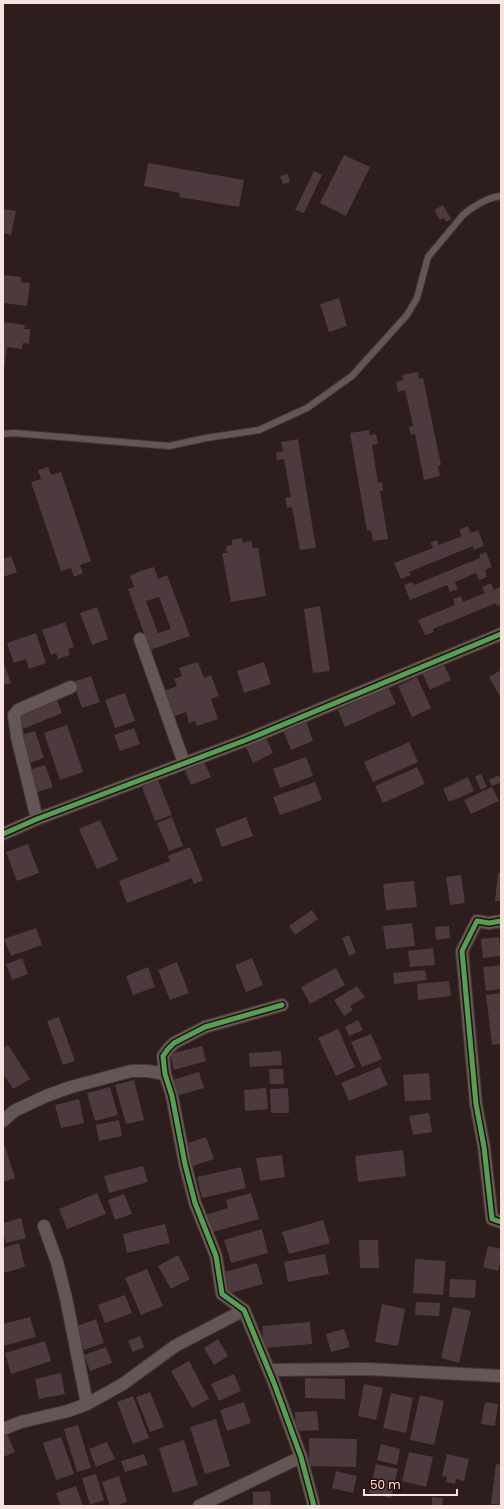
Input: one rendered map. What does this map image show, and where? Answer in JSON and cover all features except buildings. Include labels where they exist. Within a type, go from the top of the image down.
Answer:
[{"type":"street","points":[[3,834],[37,819],[246,740],[501,634]]},
{"type":"street","points":[[140,639],[184,763]]},
{"type":"street","points":[[37,819],[14,715],[18,710],[72,687]]},
{"type":"street","points":[[501,921],[489,923],[477,921],[462,951],[476,1104],[484,1147],[492,1219],[501,1222]]},
{"type":"street","points":[[282,1005],[205,1028],[174,1043],[163,1056],[165,1074],[172,1096],[184,1164],[193,1195],[216,1256],[222,1294],[244,1310],[269,1370],[302,1457],[314,1506]]},
{"type":"street","points":[[3,1121],[14,1111],[46,1096],[71,1087],[131,1071],[148,1071],[165,1074]]},
{"type":"street","points":[[44,1226],[57,1262],[66,1298],[87,1404]]},
{"type":"street","points":[[3,1430],[21,1422],[68,1411],[87,1404],[123,1384],[175,1346],[244,1310]]},
{"type":"street","points":[[269,1370],[367,1369],[501,1376]]},
{"type":"street","points":[[199,1506],[302,1457]]},
{"type":"lane","points":[[3,434],[14,433],[169,446],[206,438],[259,430],[306,408],[352,376],[407,315],[417,298],[428,257],[463,215],[470,209],[496,196],[501,196]]},
{"type":"cycle path","points":[[3,834],[37,819],[246,740],[501,634]]},
{"type":"cycle path","points":[[501,921],[489,923],[477,921],[462,951],[476,1104],[484,1147],[492,1219],[501,1222]]},
{"type":"cycle path","points":[[282,1005],[205,1027],[174,1043],[163,1056],[165,1074],[172,1096],[185,1164],[195,1203],[216,1256],[222,1294],[244,1310],[274,1383],[301,1457],[314,1506]]}]
